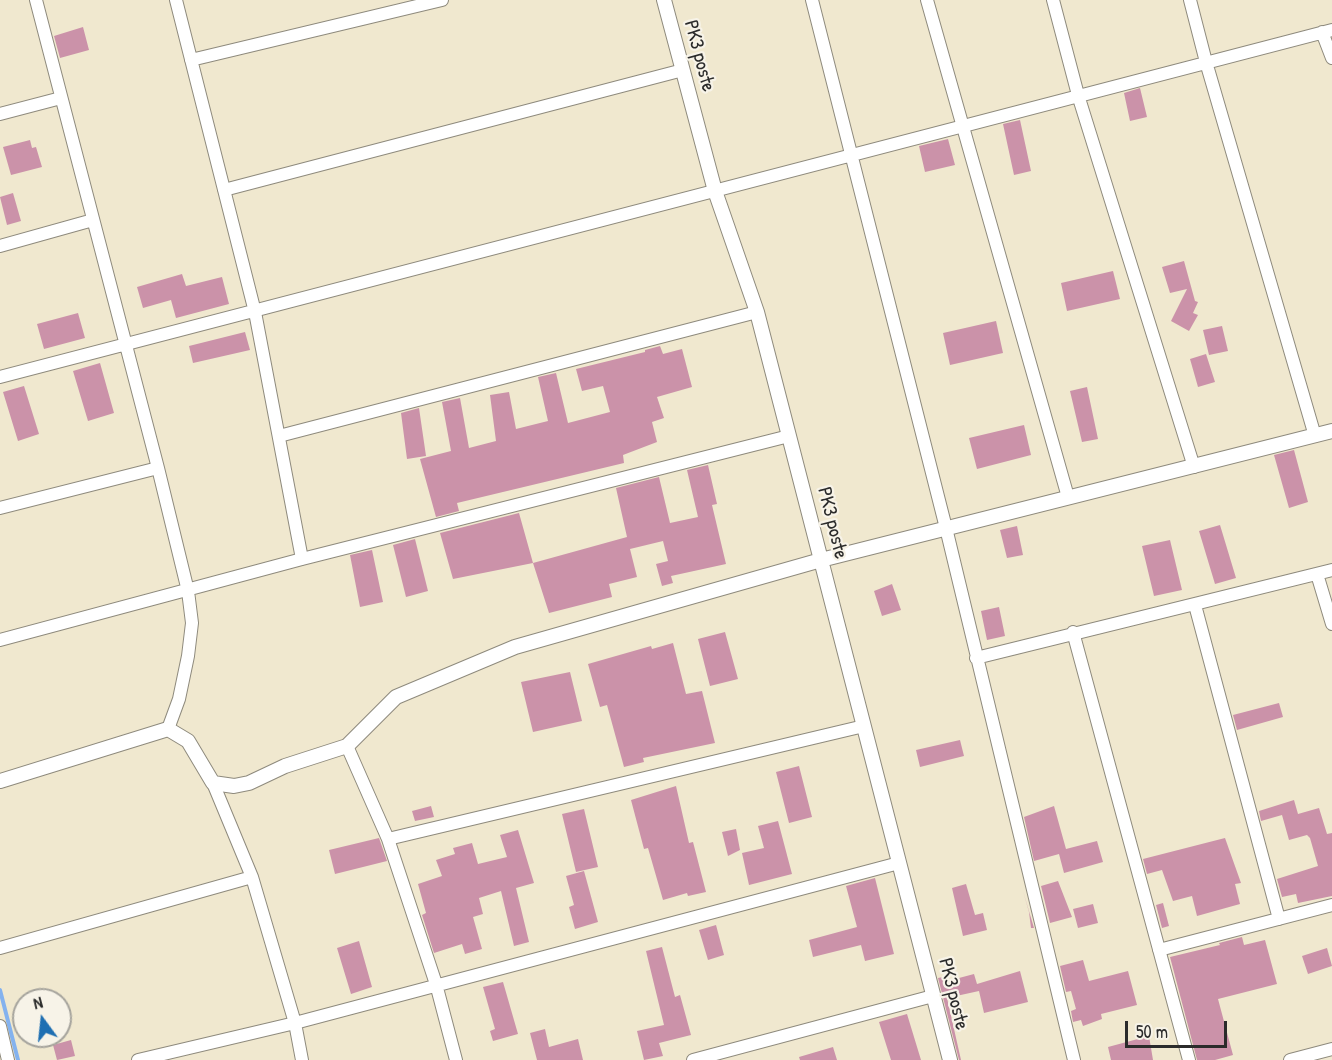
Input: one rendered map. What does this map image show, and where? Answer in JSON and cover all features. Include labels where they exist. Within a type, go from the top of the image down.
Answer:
[{"type":"street","points":[[36,0],[188,591],[192,623],[188,656],[179,699],[168,729]]},
{"type":"street","points":[[176,0],[255,312],[302,559]]},
{"type":"street","points":[[191,60],[442,0]]},
{"type":"street","name":"PK3 poste","points":[[664,0],[716,191],[757,312],[950,1060]]},
{"type":"street","points":[[812,0],[946,528],[1074,1060]]},
{"type":"street","points":[[927,0],[1068,497]]},
{"type":"street","points":[[1053,0],[1078,95],[1194,467]]},
{"type":"street","points":[[1191,0],[1206,62],[1315,436]]},
{"type":"street","points":[[0,377],[1327,31],[1332,58]]},
{"type":"street","points":[[224,190],[683,70]]},
{"type":"street","points":[[0,114],[61,98]]},
{"type":"street","points":[[0,246],[93,220]]},
{"type":"street","points":[[279,436],[757,312]]},
{"type":"street","points":[[213,783],[234,786],[249,783],[285,766],[347,746],[396,697],[515,647],[821,560],[1332,432]]},
{"type":"street","points":[[0,640],[302,559],[789,436]]},
{"type":"street","points":[[0,508],[158,468]]},
{"type":"street","points":[[976,658],[1332,570]]},
{"type":"street","points":[[1317,574],[1332,624]]},
{"type":"street","points":[[1195,605],[1279,919]]},
{"type":"street","points":[[1073,633],[1189,1060]]},
{"type":"street","points":[[388,839],[864,726]]},
{"type":"street","points":[[0,781],[168,729],[188,741],[213,783],[252,877],[295,1023],[302,1060]]},
{"type":"street","points":[[347,746],[388,839],[436,984],[456,1060]]},
{"type":"street","points":[[138,1060],[295,1023],[899,863]]},
{"type":"street","points":[[0,948],[252,877]]},
{"type":"street","points":[[1159,950],[1332,905]]},
{"type":"street","points":[[693,1060],[933,996]]},
{"type":"street","points":[[0,1026],[8,1060]]},
{"type":"street","points":[[1290,1060],[1332,1049]]},
{"type":"building","points":[[83,27],[89,50],[60,58],[54,36]]},
{"type":"building","points":[[1140,88],[1147,117],[1130,121],[1124,93]]},
{"type":"building","points":[[1020,120],[1031,171],[1014,175],[1003,124]]},
{"type":"building","points":[[948,139],[955,165],[925,172],[919,146]]},
{"type":"building","points":[[30,140],[32,148],[36,147],[42,167],[11,175],[3,147]]},
{"type":"building","points":[[13,193],[21,221],[7,225],[0,197]]},
{"type":"building","points":[[1184,261],[1195,301],[1198,302],[1193,313],[1198,315],[1189,331],[1171,321],[1187,289],[1170,293],[1162,267]]},
{"type":"building","points":[[1113,271],[1120,299],[1067,311],[1061,283]]},
{"type":"building","points":[[182,274],[186,286],[222,277],[229,304],[176,318],[171,300],[143,308],[137,287]]},
{"type":"building","points":[[78,313],[85,338],[44,349],[37,324]]},
{"type":"building","points":[[996,321],[1003,353],[950,365],[943,333]]},
{"type":"building","points":[[1222,326],[1228,351],[1209,355],[1203,330]]},
{"type":"building","points":[[245,332],[250,350],[193,363],[189,346]]},
{"type":"building","points":[[660,346],[663,354],[682,349],[692,387],[657,397],[664,418],[652,422],[657,442],[623,455],[624,463],[457,503],[459,511],[436,517],[420,459],[451,451],[442,402],[460,398],[469,448],[496,441],[490,395],[509,392],[516,429],[548,421],[538,377],[556,373],[568,423],[610,412],[603,386],[582,391],[576,369],[645,352],[645,350]]},
{"type":"building","points":[[1206,354],[1215,382],[1198,387],[1190,359]]},
{"type":"building","points":[[100,363],[114,413],[88,421],[73,371]]},
{"type":"building","points":[[24,386],[39,434],[18,441],[3,392]]},
{"type":"building","points":[[1087,387],[1098,439],[1082,442],[1070,391]]},
{"type":"building","points":[[419,408],[426,456],[407,459],[401,413]]},
{"type":"building","points":[[1024,425],[1031,455],[977,469],[969,438]]},
{"type":"building","points":[[1294,450],[1308,502],[1289,508],[1274,455]]},
{"type":"building","points":[[708,465],[717,504],[712,505],[726,564],[671,576],[673,583],[662,586],[656,564],[668,561],[663,541],[630,549],[637,577],[609,584],[612,597],[549,613],[533,563],[627,537],[616,488],[659,477],[670,523],[698,517],[687,470]]},
{"type":"building","points":[[519,513],[533,563],[453,579],[440,533]]},
{"type":"building","points":[[1220,525],[1236,578],[1215,584],[1199,531]]},
{"type":"building","points":[[1017,526],[1023,555],[1007,558],[1000,530]]},
{"type":"building","points":[[415,539],[428,591],[406,597],[393,545]]},
{"type":"building","points":[[1170,540],[1182,590],[1154,596],[1142,546]]},
{"type":"building","points":[[372,550],[383,602],[360,607],[350,555]]},
{"type":"building","points":[[892,584],[901,610],[882,616],[874,591]]},
{"type":"building","points":[[999,607],[1005,636],[987,640],[981,611]]},
{"type":"building","points":[[725,632],[738,679],[710,686],[698,639]]},
{"type":"building","points":[[673,643],[686,694],[702,691],[715,743],[643,758],[644,762],[624,767],[607,705],[600,707],[588,664],[651,646],[652,649]]},
{"type":"building","points":[[570,672],[582,721],[533,732],[521,682]]},
{"type":"building","points":[[1279,703],[1283,717],[1237,730],[1233,715]]},
{"type":"building","points":[[960,740],[964,756],[920,767],[916,750]]},
{"type":"building","points":[[799,766],[812,817],[789,823],[776,772]]},
{"type":"building","points":[[676,786],[689,843],[693,842],[706,892],[688,896],[687,893],[663,900],[648,848],[644,849],[631,800]]},
{"type":"building","points":[[1294,800],[1298,814],[1319,808],[1327,834],[1332,833],[1332,896],[1298,903],[1296,894],[1282,897],[1277,879],[1318,866],[1310,838],[1307,835],[1289,840],[1282,815],[1261,821],[1259,811]]},
{"type":"building","points":[[431,806],[434,817],[415,821],[412,811]]},
{"type":"building","points":[[1054,806],[1066,849],[1097,841],[1103,862],[1064,873],[1059,854],[1034,861],[1024,817]]},
{"type":"building","points":[[584,809],[598,867],[576,872],[562,814]]},
{"type":"building","points":[[778,821],[792,874],[749,885],[742,853],[764,848],[758,826]]},
{"type":"building","points":[[736,829],[740,850],[728,856],[722,832]]},
{"type":"building","points":[[518,830],[534,883],[516,888],[529,942],[514,946],[501,891],[479,898],[483,914],[473,917],[482,949],[465,954],[462,944],[434,953],[422,915],[426,913],[418,884],[442,876],[436,860],[455,854],[453,848],[472,843],[478,864],[507,857],[500,835]]},
{"type":"building","points":[[379,838],[387,861],[335,874],[329,850]]},
{"type":"building","points":[[1225,838],[1241,883],[1235,884],[1240,904],[1197,916],[1192,896],[1173,901],[1162,870],[1147,874],[1143,859]]},
{"type":"building","points":[[584,871],[598,922],[575,929],[569,907],[574,905],[566,876]]},
{"type":"building","points":[[875,878],[894,954],[865,961],[861,945],[813,957],[809,940],[857,927],[846,886]]},
{"type":"building","points":[[1058,881],[1072,917],[1050,923],[1041,886]]},
{"type":"building","points":[[966,884],[975,915],[983,913],[987,930],[963,936],[952,888]]},
{"type":"building","points":[[1023,891],[1034,928],[1031,928]]},
{"type":"building","points":[[1163,903],[1169,926],[1162,928],[1156,905]]},
{"type":"building","points":[[1093,904],[1098,923],[1078,928],[1073,909]]},
{"type":"building","points":[[716,925],[724,955],[708,960],[699,930]]},
{"type":"building","points":[[1242,937],[1244,945],[1265,940],[1277,984],[1218,999],[1233,1055],[1215,1060],[1197,1060],[1170,957],[1220,945],[1219,943]]},
{"type":"building","points":[[359,941],[372,987],[351,994],[337,948]]},
{"type":"building","points":[[662,947],[675,997],[680,995],[691,1035],[659,1043],[663,1056],[644,1060],[637,1031],[664,1025],[646,951]]},
{"type":"building","points":[[1327,948],[1332,966],[1308,974],[1302,956]]},
{"type":"building","points":[[1083,960],[1089,981],[1128,971],[1137,1005],[1101,1014],[1102,1019],[1083,1026],[1081,1020],[1073,1022],[1071,1011],[1076,1009],[1071,991],[1066,992],[1060,966]]},
{"type":"building","points":[[1020,971],[1028,1002],[984,1013],[979,991],[947,998],[961,1060],[959,1060],[938,978],[943,977],[944,982],[974,974],[977,984]]},
{"type":"building","points":[[503,982],[518,1034],[493,1041],[490,1031],[495,1029],[483,987]]},
{"type":"building","points":[[907,1014],[921,1060],[891,1060],[879,1022]]},
{"type":"building","points":[[545,1029],[549,1047],[578,1039],[583,1060],[537,1060],[530,1033]]},
{"type":"building","points":[[1149,1036],[1153,1060],[1111,1060],[1108,1047]]},
{"type":"building","points":[[72,1044],[75,1056],[57,1060],[54,1048],[72,1048]]},
{"type":"building","points":[[833,1047],[837,1060],[800,1060],[799,1057]]},
{"type":"waterway","points":[[0,990],[18,1060]]}]
